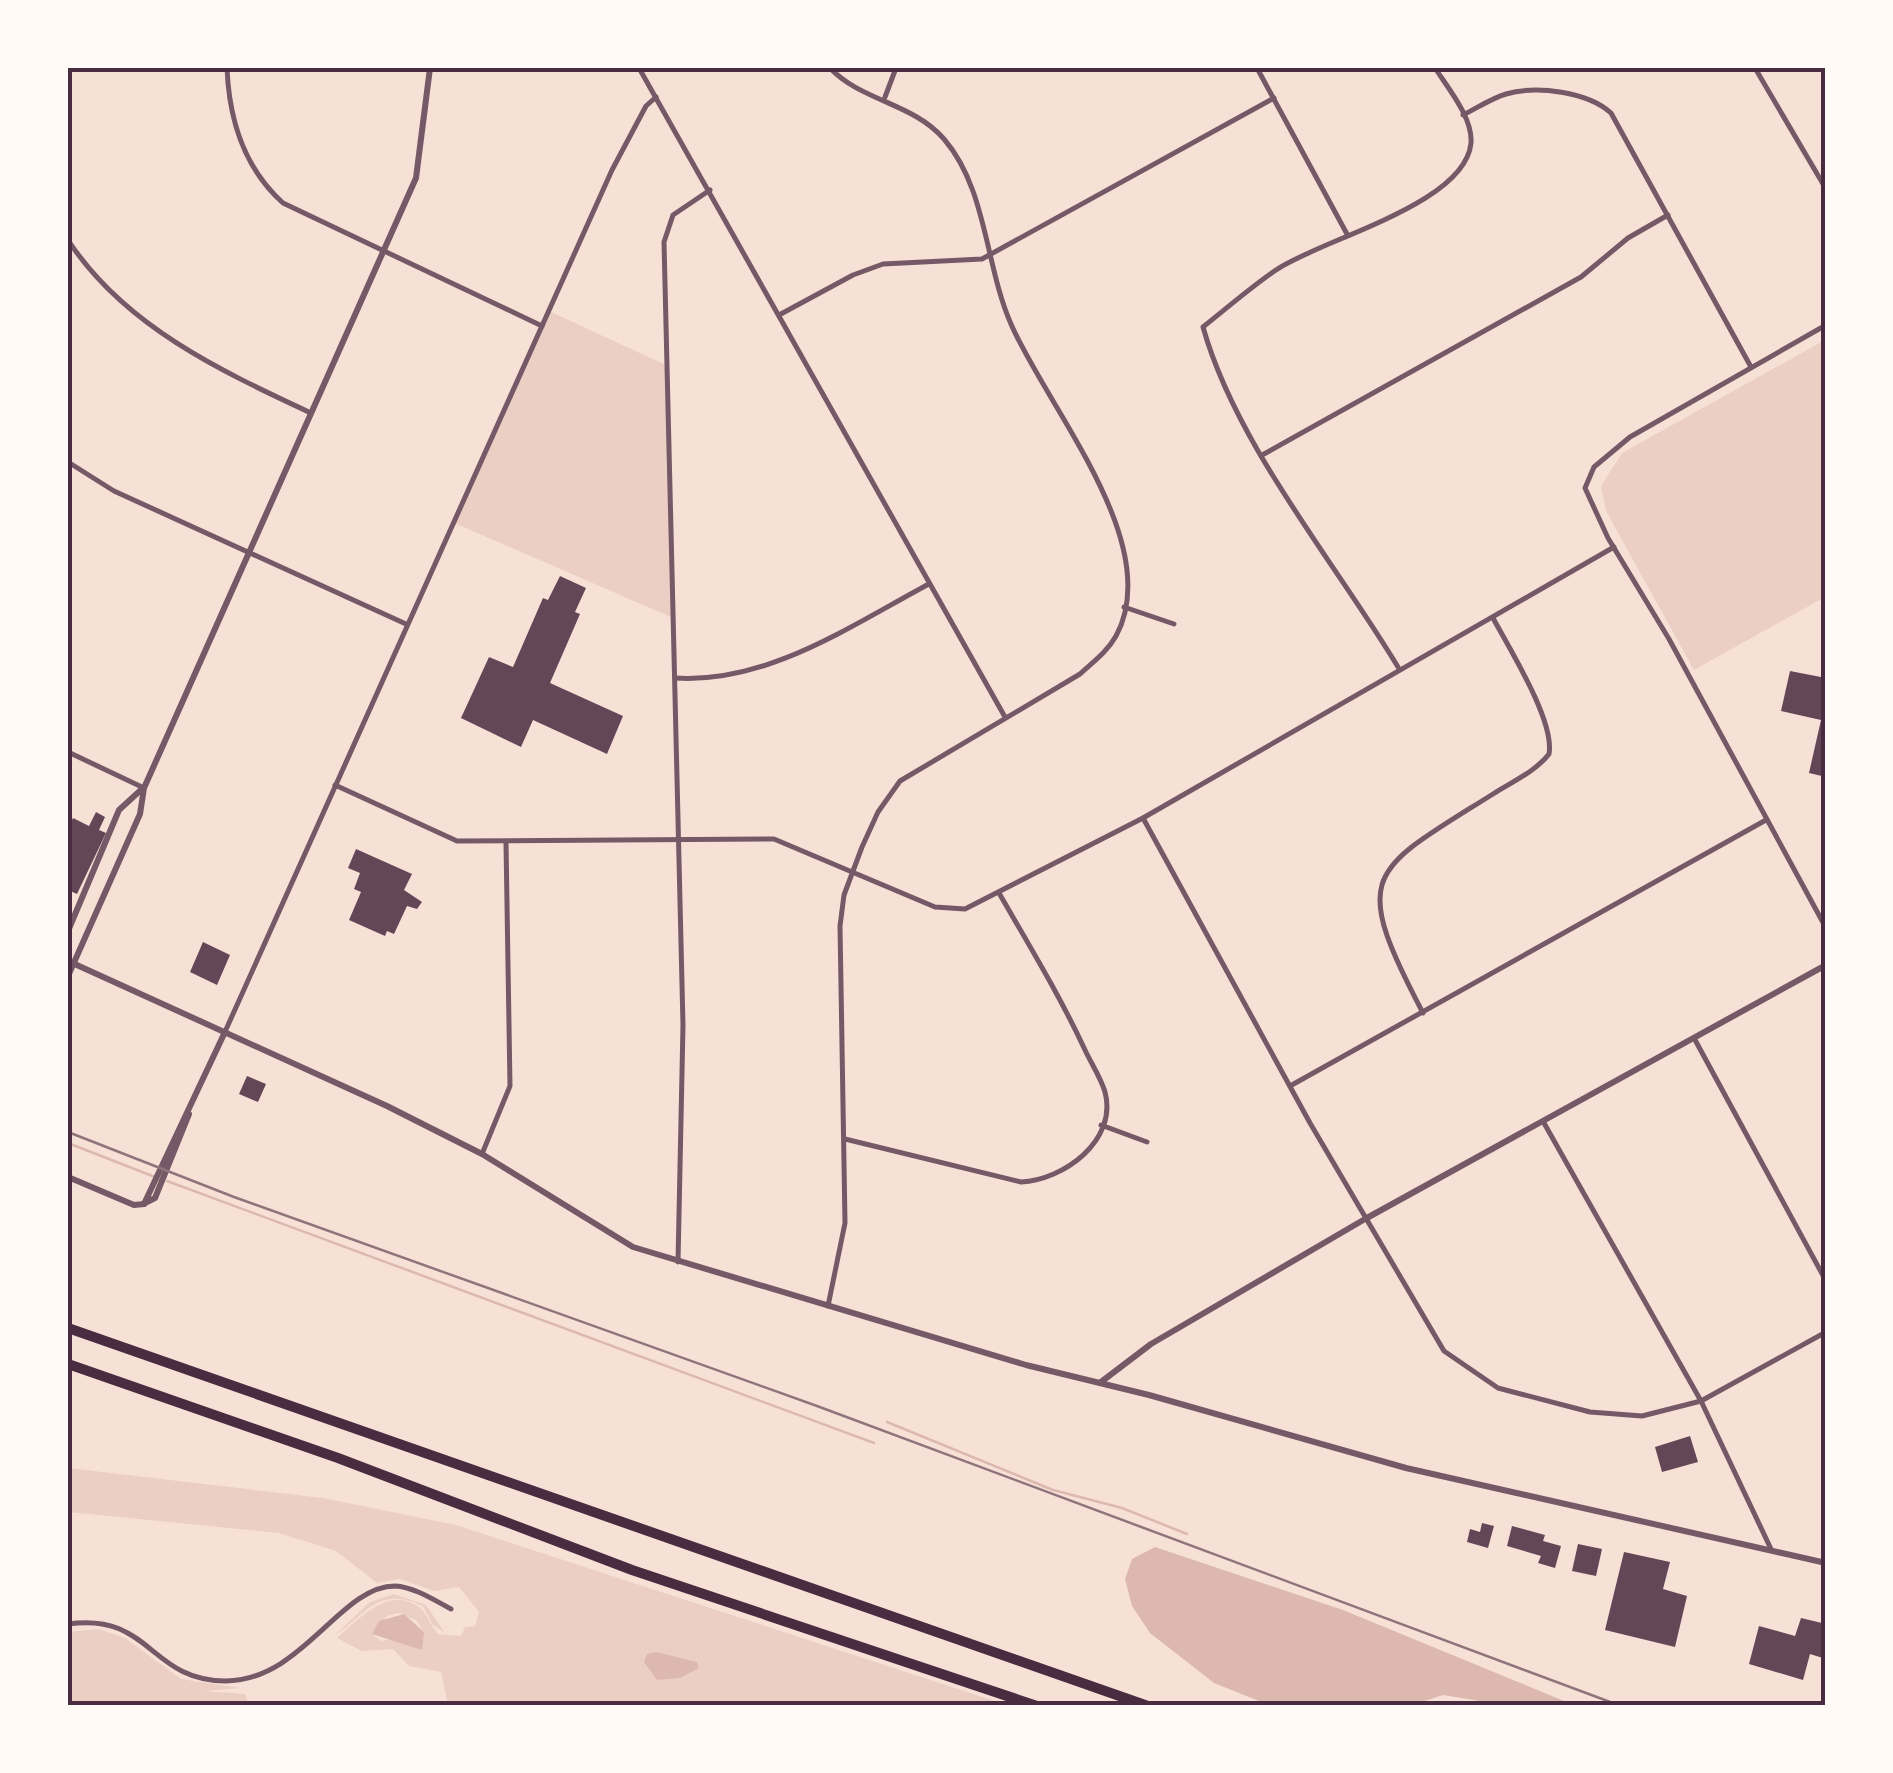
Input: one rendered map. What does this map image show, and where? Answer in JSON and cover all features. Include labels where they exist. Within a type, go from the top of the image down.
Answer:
[{"type":"highway","points":[[68,1328],[1148,1706]]},
{"type":"highway","points":[[68,1364],[338,1458],[632,1570],[1037,1706]]},
{"type":"street","points":[[227,68],[231,111],[239,139],[267,188],[302,215],[542,326]]},
{"type":"street","points":[[68,976],[140,814],[144,788],[386,253],[416,178],[430,68]]},
{"type":"street","points":[[639,68],[1005,718]]},
{"type":"street","points":[[828,1306],[846,1223],[840,926],[853,871],[878,812],[900,780],[1080,674],[1105,652],[1117,633],[1124,608],[1125,547],[1095,478],[1011,325],[970,185],[947,142],[885,98],[861,91],[830,68]]},
{"type":"street","points":[[885,98],[896,68]]},
{"type":"street","points":[[1257,68],[1347,234]]},
{"type":"street","points":[[1398,667],[1264,454],[1211,356],[1203,327],[1278,268],[1347,234],[1374,228],[1452,179],[1471,146],[1463,115],[1435,68]]},
{"type":"street","points":[[1755,68],[1826,189]]},
{"type":"street","points":[[1463,115],[1507,93],[1562,93],[1596,99],[1610,113],[1752,367]]},
{"type":"street","points":[[68,1176],[134,1205],[155,1198],[191,1105],[612,170],[646,106],[656,97]]},
{"type":"street","points":[[779,315],[853,274],[883,264],[988,256],[1274,98]]},
{"type":"street","points":[[678,1262],[683,1025],[664,242],[673,215],[710,190]]},
{"type":"street","points":[[1264,454],[1581,276],[1628,238],[1668,215]]},
{"type":"street","points":[[68,240],[91,268],[159,332],[240,380],[311,413]]},
{"type":"street","points":[[1826,325],[1630,437],[1594,467],[1586,488],[1614,547],[1826,928]]},
{"type":"street","points":[[68,462],[114,491],[406,624]]},
{"type":"street","points":[[335,785],[457,841],[774,839],[935,907],[954,910],[999,893],[1143,818],[1398,667],[1493,618],[1614,547]]},
{"type":"street","points":[[675,678],[707,680],[750,672],[821,642],[929,584]]},
{"type":"street","points":[[1124,608],[1174,624]]},
{"type":"street","points":[[1423,1012],[1382,929],[1378,887],[1394,859],[1550,754],[1551,745],[1536,703],[1493,618]]},
{"type":"street","points":[[68,752],[144,788]]},
{"type":"street","points":[[68,930],[119,810],[144,788]]},
{"type":"street","points":[[1143,818],[1290,1086],[1444,1351],[1498,1388],[1590,1412],[1642,1416],[1701,1400],[1826,1332]]},
{"type":"street","points":[[1290,1086],[1766,820]]},
{"type":"street","points":[[482,1154],[510,1086],[506,843]]},
{"type":"street","points":[[845,1139],[1021,1182],[1044,1181],[1076,1164],[1101,1126],[1105,1092],[1067,1011],[999,893]]},
{"type":"street","points":[[71,962],[387,1106],[482,1154],[634,1246],[678,1262],[1380,1461],[1826,1563]]},
{"type":"street","points":[[1100,1383],[1151,1344],[1366,1219],[1826,965]]},
{"type":"street","points":[[1694,1038],[1826,1280]]},
{"type":"street","points":[[1544,1123],[1701,1400],[1772,1552]]},
{"type":"street","points":[[1101,1126],[1147,1142]]},
{"type":"street","points":[[68,1624],[118,1625],[180,1671],[232,1680],[280,1666],[362,1598],[386,1588],[413,1590],[451,1609]]},
{"type":"shaded area","points":[[549,311],[668,366],[673,618],[452,522]]},
{"type":"shaded area","points":[[1825,340],[1825,597],[1694,670],[1606,511],[1601,486],[1622,453]]},
{"type":"shaded area","points":[[68,1468],[323,1498],[456,1525],[1007,1705],[448,1705],[441,1672],[409,1666],[393,1649],[362,1651],[337,1638],[375,1607],[397,1600],[420,1608],[438,1634],[461,1636],[465,1627],[475,1626],[479,1612],[459,1587],[434,1591],[400,1579],[377,1583],[336,1551],[279,1533],[68,1512]],"holes":[[[399,1613],[416,1620],[424,1632],[381,1641],[372,1634],[387,1616]]]},
{"type":"shaded area","points":[[1155,1547],[1343,1610],[1574,1705],[1505,1705],[1443,1695],[1412,1705],[1269,1705],[1214,1683],[1150,1633],[1132,1606],[1125,1579],[1132,1559]]},
{"type":"shaded area","points":[[394,1594],[426,1605],[445,1633],[432,1624],[423,1606],[394,1599],[374,1605],[334,1636],[370,1602]]},
{"type":"shaded area","points":[[404,1614],[424,1632],[422,1650],[372,1634],[379,1621]]},
{"type":"shaded area","points":[[99,1629],[125,1638],[181,1679],[240,1688],[204,1691],[245,1694],[249,1705],[68,1705],[68,1632]]},
{"type":"shaded area","points":[[656,1652],[697,1662],[699,1668],[680,1678],[657,1680],[644,1662],[647,1654]]},
{"type":"building","points":[[560,576],[586,588],[575,612],[580,614],[550,683],[623,716],[607,754],[533,720],[521,747],[461,718],[489,657],[513,667],[543,598],[548,600]]},
{"type":"building","points":[[1790,671],[1826,678],[1826,777],[1809,773],[1821,720],[1781,711]]},
{"type":"building","points":[[96,812],[105,817],[99,830],[106,833],[77,894],[68,890],[68,829],[73,818],[89,826]]},
{"type":"building","points":[[356,849],[412,874],[404,890],[422,902],[417,909],[407,906],[394,934],[387,931],[385,936],[349,920],[361,892],[354,889],[360,873],[348,868]]},
{"type":"building","points":[[203,942],[230,955],[217,985],[190,972]]},
{"type":"building","points":[[247,1076],[266,1084],[258,1102],[239,1094]]},
{"type":"building","points":[[1690,1436],[1698,1462],[1662,1472],[1655,1447]]},
{"type":"building","points":[[1482,1523],[1494,1526],[1488,1548],[1467,1542],[1470,1529],[1480,1532]]},
{"type":"building","points":[[1512,1526],[1545,1535],[1543,1541],[1561,1546],[1555,1568],[1538,1563],[1541,1556],[1507,1546]]},
{"type":"building","points":[[1578,1544],[1602,1549],[1596,1576],[1572,1571]]},
{"type":"building","points":[[1624,1552],[1670,1562],[1663,1589],[1687,1596],[1675,1647],[1605,1630]]},
{"type":"building","points":[[1801,1618],[1826,1624],[1826,1659],[1810,1654],[1803,1680],[1749,1664],[1759,1626],[1795,1636]]},
{"type":"waterway","points":[[68,1143],[155,1177]]},
{"type":"waterway","points":[[167,1181],[874,1443]]},
{"type":"waterway","points":[[887,1422],[1053,1490],[1122,1508],[1187,1534]]},
{"type":"railway","points":[[68,1132],[234,1197],[817,1406],[1621,1706]]}]
